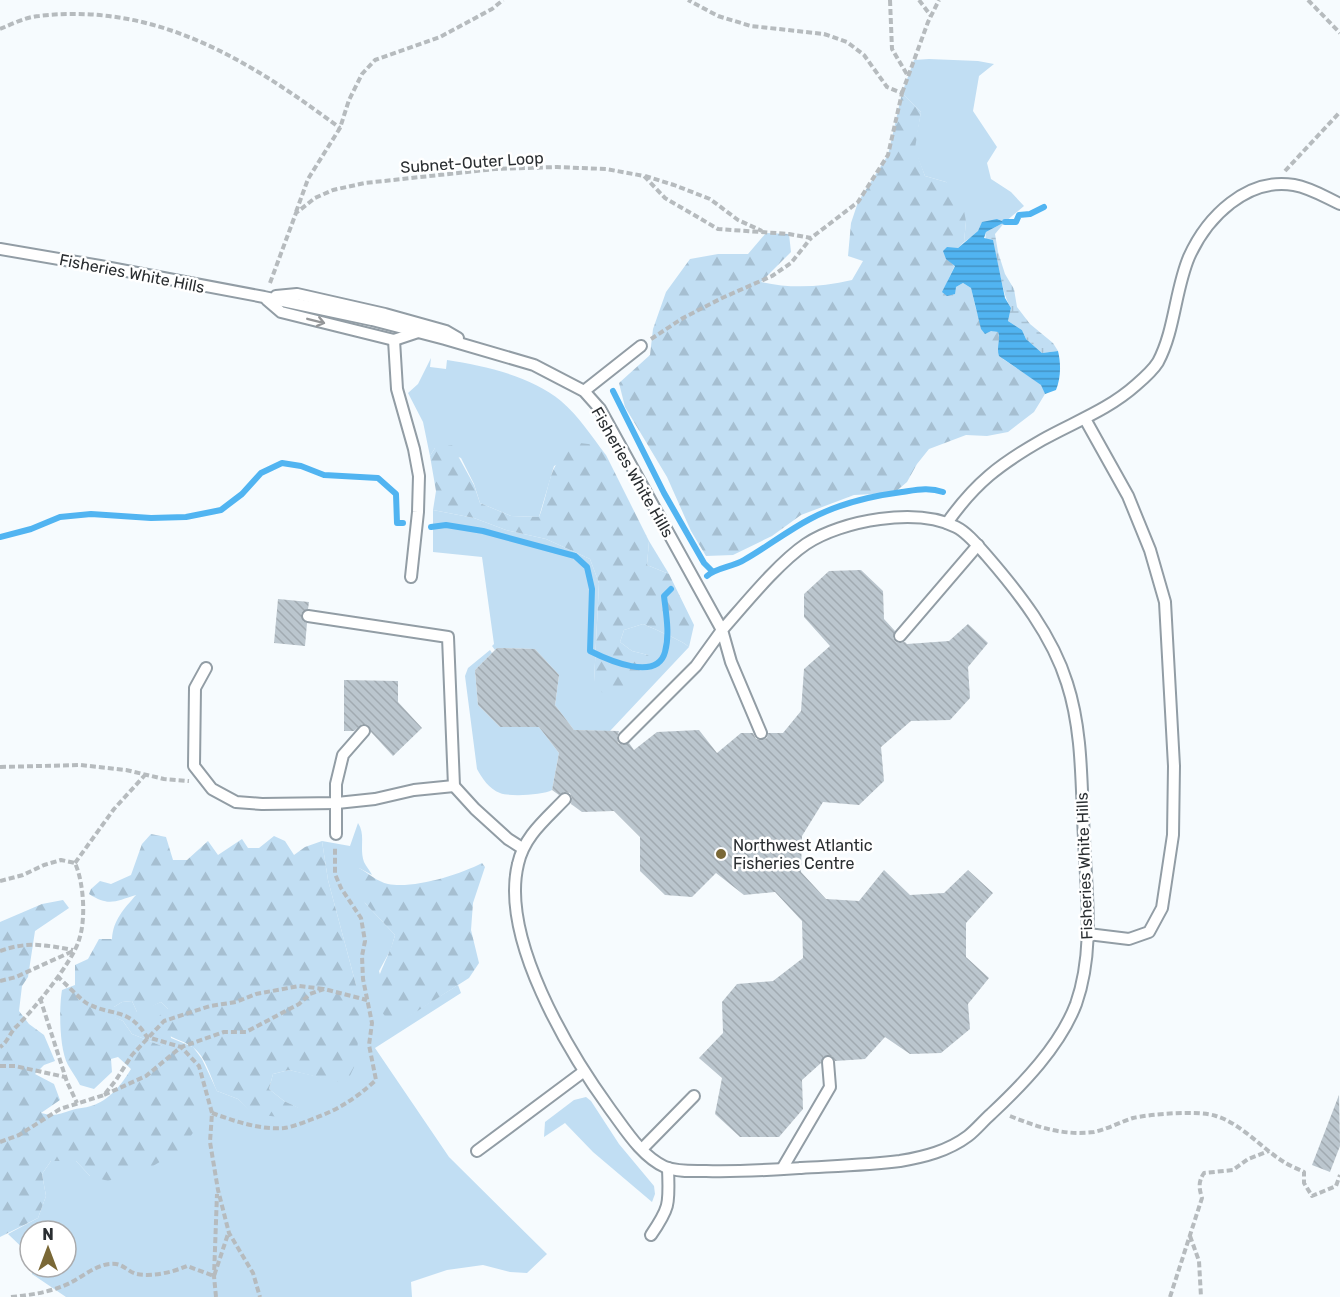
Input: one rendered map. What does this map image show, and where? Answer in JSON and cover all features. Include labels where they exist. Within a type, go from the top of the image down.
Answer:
[{"type":"lane","points":[[947,523],[972,489],[992,472],[1043,439],[1110,405],[1136,386],[1157,363],[1169,333],[1189,258],[1200,236],[1233,201],[1251,190],[1273,184],[1294,185],[1316,191],[1340,204]]},
{"type":"lane","name":"Fisheries White Hills","points":[[0,249],[264,297],[372,320],[470,345],[534,365],[584,392],[600,409],[722,630]]},
{"type":"lane","name":"Fisheries White Hills","points":[[264,297],[297,294],[386,314],[446,331],[470,345]]},
{"type":"lane","name":"Fisheries White Hills","points":[[264,297],[281,312],[394,340]]},
{"type":"lane","points":[[411,577],[418,512],[419,476],[397,389],[394,340],[418,332]]},
{"type":"lane","points":[[584,392],[640,346]]},
{"type":"lane","points":[[1085,419],[1128,496],[1150,550],[1165,602],[1174,766],[1173,835],[1162,908],[1149,932],[1129,939],[1088,934]]},
{"type":"lane","name":"Fisheries White Hills","points":[[565,800],[534,830],[522,848],[517,867],[516,888],[517,912],[525,946],[549,1010],[583,1072],[642,1149],[653,1161],[668,1168],[683,1171],[737,1172],[866,1165],[926,1157],[968,1136],[1038,1065],[1067,1026],[1084,973],[1088,934],[1077,724],[1067,683],[1049,642],[1037,622],[1022,599],[978,545],[960,529],[947,523],[886,518],[856,523],[829,532],[806,544],[788,559],[722,630],[696,666],[624,738]]},
{"type":"lane","points":[[900,636],[978,545]]},
{"type":"lane","points":[[308,616],[448,637],[454,786],[475,809],[508,839],[522,848]]},
{"type":"lane","points":[[722,630],[731,662],[761,733]]},
{"type":"lane","points":[[206,668],[195,688],[194,766],[212,789],[236,802],[337,803],[454,786]]},
{"type":"lane","points":[[336,834],[336,784],[343,755],[364,731]]},
{"type":"lane","points":[[782,1169],[830,1087],[828,1062]]},
{"type":"lane","points":[[477,1151],[583,1072]]},
{"type":"lane","points":[[642,1149],[694,1096]]},
{"type":"lane","points":[[651,1235],[666,1214],[669,1199],[668,1168]]},
{"type":"path","points":[[264,297],[308,179],[340,128],[349,100],[362,74],[375,60],[440,36],[492,9],[503,0]]},
{"type":"path","points":[[688,0],[718,16],[751,26],[824,34],[847,42],[864,55],[887,87],[902,93]]},
{"type":"path","points":[[890,0],[892,49],[908,76]]},
{"type":"path","points":[[918,0],[931,16]]},
{"type":"path","points":[[640,346],[683,318],[772,276],[791,263],[811,238],[858,202],[888,155],[902,93],[939,0]]},
{"type":"path","points":[[1308,0],[1340,33]]},
{"type":"path","points":[[0,29],[37,16],[92,14],[132,18],[185,35],[246,64],[298,97],[340,128]]},
{"type":"path","points":[[1273,184],[1340,112]]},
{"type":"path","name":"Subnet-Outer Loop","points":[[296,213],[315,198],[333,190],[365,183],[527,167],[606,169],[644,176],[710,199],[738,220],[766,233]]},
{"type":"path","points":[[644,176],[665,198],[718,229],[811,238]]},
{"type":"path","points":[[0,767],[80,765],[126,770],[164,779],[207,783]]},
{"type":"path","points":[[75,864],[114,809],[145,775]]},
{"type":"path","points":[[212,1113],[232,1121],[259,1127],[284,1128],[329,1113],[352,1101],[376,1080],[369,1045],[372,1023],[363,979],[362,956],[365,941],[361,918],[341,888],[335,874],[336,834]]},
{"type":"path","points":[[0,881],[23,876],[60,860],[75,864]]},
{"type":"path","points":[[0,1047],[57,976],[79,941],[82,923],[80,876],[75,864]]},
{"type":"path","points":[[0,951],[18,945],[39,944],[74,951]]},
{"type":"path","points":[[0,981],[16,977],[74,951]]},
{"type":"path","points":[[57,976],[85,1003],[127,1016],[141,1028],[147,1037],[181,1047],[199,1066],[212,1113],[210,1142],[218,1190],[229,1233],[253,1273],[260,1297]]},
{"type":"path","points":[[104,1095],[147,1037],[164,1021],[210,1006],[236,1002],[256,994],[299,986],[324,989],[367,1000]]},
{"type":"path","points":[[0,1142],[19,1135],[60,1109],[104,1095],[146,1076],[181,1047],[224,1032],[246,1032],[299,1004],[310,994],[324,989]]},
{"type":"path","points":[[40,998],[65,1078],[77,1103]]},
{"type":"path","points":[[0,1066],[15,1066],[65,1078]]},
{"type":"path","points":[[995,1110],[1040,1128],[1067,1133],[1092,1132],[1107,1129],[1133,1118],[1165,1114],[1215,1115],[1241,1129],[1284,1163],[1304,1172],[1304,1183],[1312,1196],[1336,1186],[1340,1175]]},
{"type":"path","points":[[1170,1297],[1202,1198],[1199,1186],[1204,1173],[1233,1170],[1248,1159],[1269,1151]]},
{"type":"path","points":[[216,1297],[213,1276],[218,1190]]},
{"type":"path","points":[[213,1276],[229,1233]]},
{"type":"path","points":[[1190,1236],[1199,1261],[1201,1297]]},
{"type":"path","points":[[12,1297],[37,1295],[71,1283],[82,1274],[116,1264],[136,1274],[174,1272],[187,1266],[213,1276]]},
{"type":"green space","points":[[914,60],[994,64],[979,76],[973,111],[997,147],[987,163],[991,179],[1011,192],[1024,206],[1005,222],[997,219],[964,242],[966,221],[946,182],[925,176],[914,148],[921,112],[902,93]]},
{"type":"green space","points":[[902,93],[921,112],[915,148],[925,176],[946,182],[961,196],[966,221],[964,242],[958,248],[950,248],[955,265],[947,282],[956,287],[963,283],[971,288],[981,322],[985,327],[998,332],[1003,359],[1042,385],[1045,394],[1034,412],[1008,432],[987,436],[966,435],[929,449],[907,482],[894,493],[854,495],[801,515],[772,536],[733,555],[706,556],[691,531],[667,477],[625,407],[619,383],[650,355],[653,329],[666,292],[690,259],[718,254],[748,254],[766,233],[789,234],[791,252],[761,282],[784,286],[807,286],[852,280],[863,261],[848,256],[851,223],[858,202],[888,155]]},
{"type":"green space","points":[[1005,222],[995,234],[1005,274],[1014,289],[1017,307],[1030,324],[1053,343],[1058,351],[1042,353],[1026,339],[1022,330],[1008,321],[1011,308],[985,237],[986,232]]},
{"type":"green space","points":[[431,358],[430,367],[446,369],[447,360],[462,362],[507,373],[549,392],[568,407],[606,455],[596,446],[554,466],[539,517],[511,516],[480,503],[474,484],[461,458],[435,448],[430,456],[423,422],[408,393],[418,384]]},
{"type":"green space","points":[[580,443],[596,445],[606,455],[649,541],[647,565],[669,574],[694,625],[689,647],[643,624],[624,630],[620,642],[632,651],[648,655],[654,665],[652,674],[635,684],[605,694],[598,690],[594,682],[599,583],[590,559],[546,539],[506,530],[474,518],[433,510],[436,491],[430,456],[435,448],[452,445],[474,485],[480,503],[511,516],[539,517],[556,466],[569,450]]},
{"type":"green space","points":[[433,510],[474,518],[506,530],[546,539],[590,559],[599,583],[594,682],[648,655],[632,651],[620,642],[624,630],[643,624],[689,647],[610,731],[574,730],[555,705],[559,675],[535,649],[497,648],[495,650],[492,646],[494,644],[482,557],[433,552]]},
{"type":"green space","points":[[649,541],[669,574],[647,565]]},
{"type":"green space","points":[[490,650],[492,653],[475,670],[478,705],[500,727],[539,727],[559,753],[552,790],[526,795],[500,793],[489,786],[477,769],[465,676],[468,668]]},
{"type":"green space","points":[[358,823],[362,832],[364,862],[372,875],[359,868],[365,903],[395,935],[391,949],[379,971],[394,1025],[458,985],[461,993],[375,1048],[449,1157],[547,1254],[527,1273],[510,1272],[483,1265],[447,1270],[411,1282],[412,1297],[66,1297],[39,1279],[78,1279],[78,1219],[36,1219],[46,1196],[42,1174],[51,1161],[76,1161],[90,1176],[162,1046],[132,1034],[123,1021],[114,1017],[114,1007],[122,1002],[132,1001],[137,1012],[161,1002],[168,1009],[171,1038],[193,1047],[202,1059],[217,1091],[238,1099],[254,1114],[298,1108],[284,1101],[269,1089],[273,1074],[289,1070],[346,1083],[356,985],[328,880],[322,841],[350,846]]},
{"type":"green space","points":[[151,834],[166,837],[173,860],[187,860],[208,841],[218,855],[242,839],[248,848],[259,848],[274,836],[285,841],[294,855],[305,847],[322,841],[328,880],[356,985],[359,1012],[357,1061],[346,1084],[289,1070],[273,1074],[269,1089],[284,1101],[299,1108],[287,1118],[253,1114],[238,1099],[217,1091],[204,1060],[196,1050],[162,1031],[159,1016],[168,1009],[161,1002],[153,1006],[143,1018],[132,1001],[122,1002],[114,1007],[115,1017],[123,1021],[132,1034],[184,1058],[194,1073],[198,1100],[198,1125],[183,1148],[153,1166],[108,1181],[90,1176],[76,1161],[51,1161],[42,1174],[46,1196],[38,1218],[18,1219],[18,1228],[0,1237],[0,922],[42,904],[63,900],[69,908],[35,931],[28,977],[22,986],[19,1011],[29,1024],[44,1035],[55,1061],[44,1065],[35,1074],[54,1084],[60,1100],[41,1113],[57,1114],[98,1104],[119,1086],[131,1069],[118,1057],[111,1059],[112,1072],[94,1089],[80,1085],[65,1058],[61,1039],[62,990],[75,985],[75,965],[88,959],[99,939],[112,939],[117,920],[136,895],[107,902],[89,894],[91,889],[100,881],[111,884],[131,875],[142,844]]},
{"type":"green space","points":[[482,863],[485,867],[473,903],[471,930],[479,963],[469,978],[394,1026],[383,1014],[376,992],[381,971],[395,935],[365,903],[356,888],[354,873],[359,868],[384,883],[410,885],[449,876]]},
{"type":"green space","points":[[586,1097],[619,1144],[654,1186],[655,1194],[652,1202],[593,1152],[565,1123],[544,1137],[545,1122],[574,1100]]},
{"type":"green space","points":[[18,1229],[18,1244],[8,1234]]},
{"type":"water","points":[[997,219],[1005,222],[986,232],[984,238],[993,240],[1005,298],[1011,308],[1008,321],[1022,330],[1026,339],[1042,353],[1058,351],[1060,370],[1058,385],[1056,390],[1045,394],[1041,385],[999,356],[998,332],[991,331],[985,334],[981,329],[971,288],[963,283],[956,287],[955,294],[947,296],[942,292],[955,266],[946,259],[943,251],[947,247],[958,248],[978,231],[982,222]]},
{"type":"building","name":"Northwest Atlantic Fisheries Centre","points":[[861,570],[883,591],[884,619],[895,631],[893,638],[896,642],[907,644],[949,641],[968,624],[988,643],[968,667],[970,698],[950,720],[911,721],[881,747],[884,781],[859,805],[823,802],[802,836],[801,872],[826,899],[859,901],[884,870],[910,895],[944,893],[968,870],[993,893],[966,923],[966,957],[989,978],[968,1004],[970,1029],[941,1053],[910,1054],[885,1037],[865,1059],[835,1061],[832,1056],[824,1056],[821,1063],[802,1080],[803,1109],[779,1137],[740,1137],[715,1114],[722,1078],[699,1058],[723,1033],[722,1002],[737,984],[773,981],[803,958],[802,921],[775,892],[744,895],[716,873],[692,897],[665,895],[640,871],[640,837],[614,811],[582,812],[571,804],[570,793],[564,792],[559,795],[552,790],[559,753],[539,727],[500,727],[478,705],[475,670],[497,648],[535,649],[559,675],[555,705],[574,730],[619,731],[618,743],[623,745],[629,743],[634,750],[657,732],[699,730],[717,753],[741,733],[753,733],[756,739],[761,740],[767,738],[768,733],[783,733],[801,711],[804,669],[830,646],[804,617],[804,594],[829,571]]},
{"type":"building","points":[[278,599],[309,602],[308,609],[301,615],[303,621],[307,623],[305,646],[274,643]]},
{"type":"building","points":[[344,680],[398,681],[398,702],[422,728],[393,756],[371,732],[368,725],[362,724],[354,731],[344,731]]},
{"type":"building","points":[[1339,1095],[1340,1146],[1330,1172],[1312,1165]]},
{"type":"waterway","points":[[1005,222],[1016,222],[1019,215],[1030,214],[1044,207]]},
{"type":"waterway","points":[[613,391],[664,493],[704,563],[712,571]]},
{"type":"waterway","points":[[0,537],[31,529],[60,517],[91,514],[151,518],[186,517],[221,510],[242,494],[261,473],[282,463],[301,466],[324,475],[378,478],[396,494],[397,523],[403,523]]},
{"type":"waterway","points":[[707,576],[740,562],[802,524],[843,505],[912,490],[928,489],[943,492]]},
{"type":"waterway","points":[[431,527],[446,525],[483,531],[575,556],[587,567],[592,589],[590,651],[631,666],[652,666],[660,661],[665,652],[667,624],[664,596],[671,589]]},
{"type":"place","name":"Northwest Atlantic Fisheries Centre","points":[[721,854]]}]
